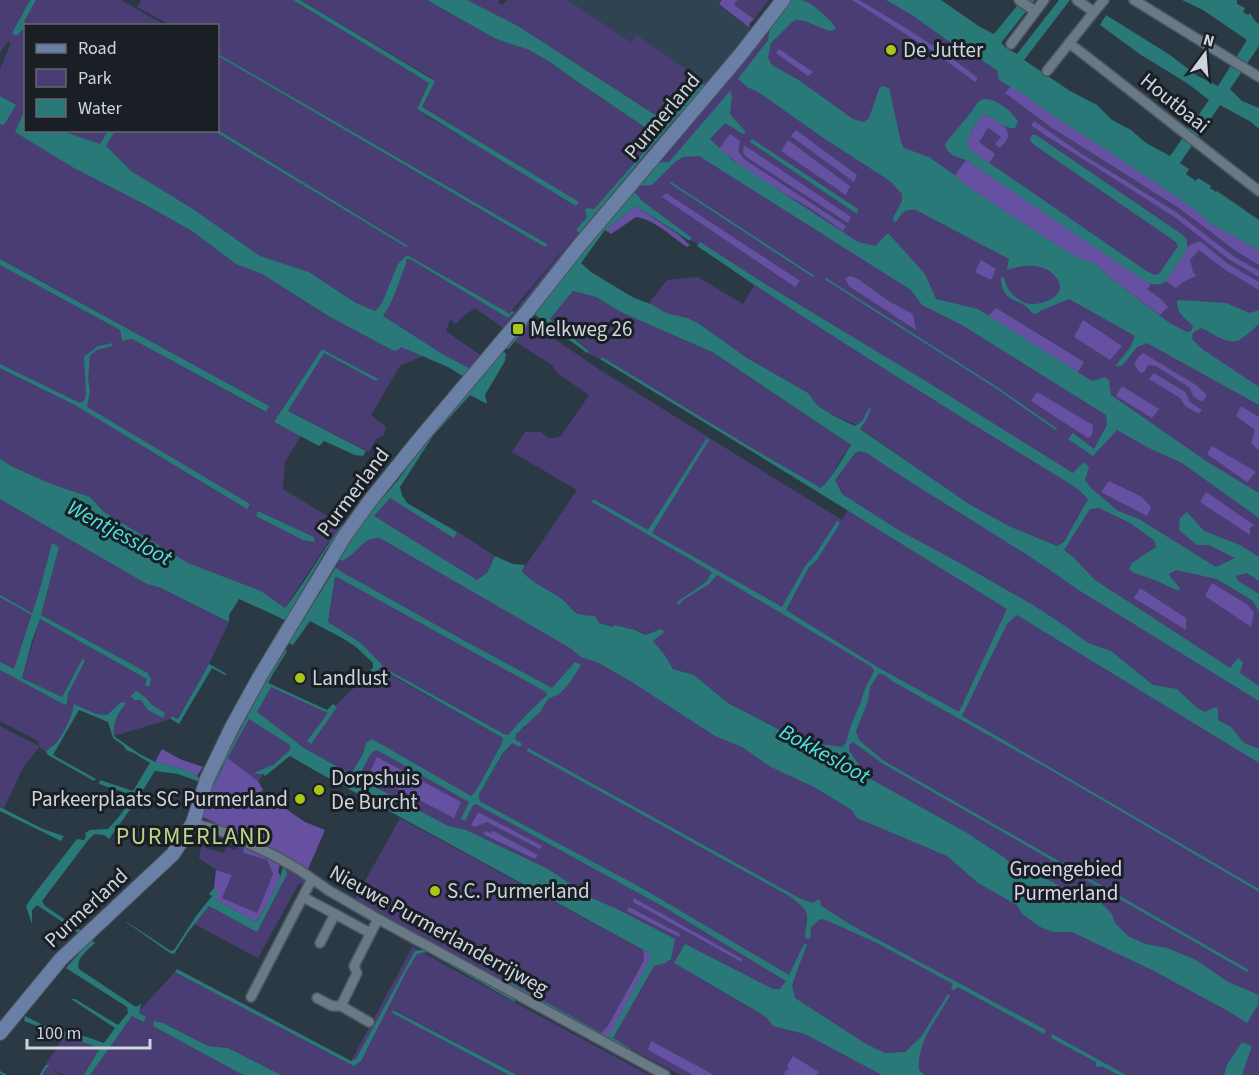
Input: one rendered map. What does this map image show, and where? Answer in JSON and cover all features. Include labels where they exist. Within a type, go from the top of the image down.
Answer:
[{"type":"street","name":"Purmerland","points":[[0,1033],[56,964],[168,861],[193,823],[206,783],[232,727],[259,678],[344,537],[369,502],[582,242],[741,54],[783,0]]},
{"type":"street","points":[[1019,0],[1033,9]]},
{"type":"street","points":[[1011,44],[1033,9],[1044,0]]},
{"type":"street","points":[[1077,0],[1094,12]]},
{"type":"street","points":[[1047,71],[1104,0]]},
{"type":"street","points":[[1134,0],[1259,76]]},
{"type":"street","name":"Houtbaai","points":[[1070,43],[1259,191]]},
{"type":"street","name":"Nieuwe Purmerlanderrijweg","points":[[193,823],[219,831],[285,861],[378,920],[665,1075]]},
{"type":"street","points":[[251,997],[312,879]]},
{"type":"street","points":[[303,897],[370,933]]},
{"type":"street","points":[[320,943],[335,914]]},
{"type":"street","points":[[341,1006],[357,973],[354,966],[378,920]]},
{"type":"street","points":[[317,998],[332,1006],[341,1006],[369,1022]]},
{"type":"shaded area","points":[[568,0],[722,0],[719,4],[750,28],[748,37],[708,84],[637,35],[631,42]]},
{"type":"shaded area","points":[[722,0],[737,0],[734,5],[754,19],[749,24],[750,28],[719,4]]},
{"type":"shaded area","points":[[852,0],[859,0],[905,28],[978,78],[975,82],[940,56]]},
{"type":"shaded area","points":[[779,49],[813,72],[808,76],[776,53]]},
{"type":"shaded area","points":[[1011,86],[1193,208],[1211,224],[1259,250],[1259,265],[1236,251],[1179,208],[1051,127],[1005,93]]},
{"type":"shaded area","points":[[983,115],[999,122],[1008,132],[1007,139],[1000,148],[995,144],[1001,137],[988,128],[979,142],[995,154],[989,163],[967,146],[970,133]]},
{"type":"shaded area","points":[[1034,121],[1082,154],[1176,212],[1233,256],[1259,271],[1259,277],[1230,260],[1173,216],[1045,135],[1031,125]]},
{"type":"shaded area","points":[[796,130],[857,175],[854,182],[791,136]]},
{"type":"shaded area","points":[[730,134],[740,141],[738,151],[744,159],[846,226],[843,231],[810,208],[756,177],[719,149]]},
{"type":"shaded area","points":[[788,140],[850,186],[846,195],[781,151]]},
{"type":"shaded area","points":[[744,145],[851,217],[848,223],[748,158],[743,153]]},
{"type":"shaded area","points":[[966,160],[1151,284],[1147,289],[1168,307],[1160,315],[1109,277],[1096,264],[1069,253],[971,189],[955,175]]},
{"type":"shaded area","points":[[666,193],[800,281],[795,287],[662,197]]},
{"type":"shaded area","points":[[636,206],[690,245],[687,247],[643,218],[636,217],[611,234],[605,230]]},
{"type":"shaded area","points":[[1200,241],[1228,264],[1259,282],[1259,290],[1224,269],[1199,250],[1190,260],[1196,276],[1176,288],[1166,281],[1188,246]]},
{"type":"shaded area","points":[[981,260],[996,269],[991,280],[975,272]]},
{"type":"shaded area","points":[[850,276],[913,314],[916,330],[849,286],[845,278]]},
{"type":"shaded area","points":[[996,308],[1084,362],[1078,372],[988,316]]},
{"type":"shaded area","points":[[1083,320],[1122,346],[1110,360],[1074,337]]},
{"type":"shaded area","points":[[1143,353],[1196,385],[1207,395],[1202,402],[1193,396],[1190,388],[1156,366],[1148,365],[1144,372],[1140,373],[1134,364]]},
{"type":"shaded area","points":[[1154,373],[1185,392],[1190,402],[1202,410],[1199,414],[1185,406],[1180,398],[1149,379]]},
{"type":"shaded area","points":[[1122,386],[1159,409],[1152,418],[1116,396]]},
{"type":"shaded area","points":[[1037,392],[1093,425],[1092,435],[1088,438],[1031,401]]},
{"type":"shaded area","points":[[1241,406],[1259,417],[1258,450],[1251,443],[1255,430],[1236,416]]},
{"type":"shaded area","points":[[1212,446],[1256,472],[1247,482],[1207,454]]},
{"type":"shaded area","points":[[1109,481],[1142,497],[1151,507],[1147,516],[1101,492]]},
{"type":"shaded area","points":[[1206,492],[1254,525],[1250,528],[1250,535],[1200,502]]},
{"type":"shaded area","points":[[1212,583],[1248,605],[1254,613],[1251,627],[1205,596]]},
{"type":"shaded area","points":[[1140,588],[1186,618],[1186,630],[1134,598]]},
{"type":"shaded area","points":[[162,749],[180,759],[203,767],[197,776],[183,769],[155,762]]},
{"type":"shaded area","points":[[377,757],[461,802],[454,818],[369,774]]},
{"type":"shaded area","points":[[227,758],[258,781],[263,790],[261,792],[305,822],[325,830],[308,869],[202,817],[201,813],[211,786],[214,787]]},
{"type":"shaded area","points":[[478,812],[542,846],[540,849],[487,822],[475,827],[471,825]]},
{"type":"shaded area","points":[[485,831],[491,833],[493,831],[538,855],[535,859],[483,834]]},
{"type":"shaded area","points":[[244,846],[280,865],[278,872],[281,877],[256,922],[216,900],[214,888],[216,870],[232,875],[222,898],[257,913],[273,874],[267,860],[243,853]]},
{"type":"shaded area","points":[[634,898],[742,959],[742,962],[633,902]]},
{"type":"shaded area","points":[[629,907],[680,934],[679,937],[627,911]]},
{"type":"shaded area","points":[[643,950],[650,953],[650,958],[612,1039],[601,1033],[608,1026],[644,960]]},
{"type":"shaded area","points":[[651,1041],[714,1075],[693,1075],[648,1050]]},
{"type":"shaded area","points":[[793,1056],[819,1072],[817,1075],[785,1075],[784,1072],[789,1069],[787,1066]]},
{"type":"green space","points":[[0,0],[30,0],[12,33],[24,30],[24,113],[16,133],[192,231],[236,264],[262,274],[330,317],[394,351],[401,346],[423,356],[400,366],[371,415],[386,427],[384,435],[377,438],[369,452],[288,411],[324,353],[377,381],[322,349],[274,422],[301,436],[285,462],[283,489],[342,525],[285,608],[261,591],[188,563],[104,512],[90,497],[54,485],[0,459],[0,265],[120,330],[122,341],[132,339],[265,412],[268,406],[0,259],[0,124],[4,124],[9,102],[0,95],[0,69],[11,43],[8,41],[0,52]],"holes":[[[258,511],[314,537],[315,541],[303,540]]]},
{"type":"green space","points":[[36,0],[121,0],[163,24],[26,24],[24,22]]},
{"type":"green space","points":[[141,0],[293,0],[429,83],[417,109],[431,119],[578,203],[422,107],[435,80],[300,0],[427,0],[496,39],[529,50],[658,134],[594,209],[587,208],[587,217],[576,229],[651,149],[682,113],[702,84],[671,120],[663,120],[518,26],[448,0],[499,0],[498,3],[503,5],[507,0],[568,0],[631,42],[637,35],[708,84],[518,314],[503,328],[475,308],[456,324],[450,320],[446,331],[483,357],[473,370],[444,355],[382,316],[406,259],[410,259],[508,318],[573,238],[509,314],[407,255],[382,303],[375,311],[356,303],[309,272],[260,256],[193,209],[131,171],[106,146],[114,132],[216,132],[406,247],[408,246],[219,131],[219,57],[545,247],[546,244],[219,55],[219,24],[168,24],[137,7]]},
{"type":"green space","points":[[737,0],[769,0],[754,19],[733,5]]},
{"type":"green space","name":"Groengebied Purmerland","points":[[797,0],[901,0],[1259,236],[1259,1075],[680,1075],[612,1039],[655,946],[350,782],[354,775],[297,742],[280,760],[255,774],[264,774],[258,781],[224,757],[264,680],[328,713],[355,687],[382,666],[361,643],[328,622],[339,558],[384,492],[458,532],[495,556],[487,573],[473,583],[836,769],[825,744],[791,736],[728,703],[694,675],[673,669],[657,645],[646,635],[632,629],[599,623],[595,616],[578,614],[562,599],[535,583],[522,571],[577,490],[512,452],[525,432],[541,432],[549,438],[561,436],[589,395],[557,373],[552,365],[514,341],[531,323],[600,370],[842,520],[849,508],[602,357],[600,359],[587,353],[589,350],[550,319],[573,291],[596,297],[621,312],[714,353],[851,445],[831,478],[835,478],[861,440],[1056,560],[1088,499],[1064,542],[1057,546],[1009,526],[969,504],[852,423],[818,406],[808,393],[747,358],[698,323],[666,313],[649,303],[667,280],[698,277],[743,304],[754,286],[715,255],[636,206],[635,192],[638,186],[645,185],[657,163],[664,158],[769,31],[768,34]],"holes":[[[388,670],[508,735],[518,725],[526,726],[515,734],[479,794],[476,791],[503,738],[387,673]]]},
{"type":"green space","points":[[65,132],[107,132],[100,145]]},
{"type":"green space","points":[[0,481],[147,584],[161,588],[229,622],[209,664],[178,719],[172,716],[171,719],[114,736],[115,723],[125,704],[121,702],[107,715],[96,714],[75,705],[68,725],[57,742],[46,752],[39,747],[23,768],[4,808],[0,806],[0,726],[39,746],[38,741],[0,721],[0,670],[65,704],[85,661],[83,659],[62,697],[22,678],[40,619],[147,679],[145,685],[151,679],[148,673],[41,615],[59,547],[18,674],[0,664]]},
{"type":"green space","points":[[400,818],[643,950],[644,959],[608,1027],[601,1033],[354,901]]},
{"type":"green space","points":[[202,843],[206,844],[205,848],[224,853],[226,847],[236,850],[238,844],[244,846],[243,853],[267,860],[273,874],[257,913],[222,898],[232,875],[216,870],[199,858]]},
{"type":"green space","points":[[285,867],[302,877],[304,881],[303,884],[299,883],[258,958],[194,924],[209,906],[257,931]]},
{"type":"green space","points":[[414,944],[414,948],[649,1075],[517,1075],[394,1010],[392,1013],[509,1075],[281,1075],[228,1048],[208,1046],[163,1023],[154,1021],[154,1026],[243,1075],[90,1075],[132,1016],[143,1021],[138,1013],[175,972],[231,997],[351,1061]]},
{"type":"green space","points":[[64,1036],[100,1048],[84,1075],[66,1075],[53,1071],[60,1075],[39,1075]]},
{"type":"water","points":[[30,0],[36,0],[24,22],[27,24],[24,24],[24,30],[17,36],[12,33]]},
{"type":"water","points":[[293,0],[300,0],[435,81],[422,107],[579,202],[576,206],[417,109],[429,83]]},
{"type":"water","points":[[427,0],[467,0],[518,26],[663,120],[671,119],[702,83],[705,86],[579,233],[576,230],[587,217],[585,210],[594,209],[651,144],[657,134],[550,62],[529,50],[496,39]]},
{"type":"water","points":[[791,0],[805,1],[815,7],[836,28],[829,31],[805,21],[796,20],[771,43],[768,58],[772,65],[800,81],[853,119],[864,122],[869,118],[879,89],[882,86],[889,88],[904,148],[929,157],[971,189],[1069,253],[1096,264],[1109,277],[1171,324],[1187,332],[1191,331],[1193,326],[1180,313],[1177,305],[1179,300],[1226,303],[1250,313],[1259,310],[1259,324],[1239,340],[1225,340],[1201,328],[1193,333],[1192,339],[1202,349],[1259,387],[1259,405],[1147,343],[1137,347],[1122,366],[1115,366],[1130,348],[1135,336],[1069,299],[1036,314],[1032,313],[1008,296],[1002,286],[1001,277],[1004,278],[1011,292],[1023,302],[1040,303],[1052,299],[1059,290],[1059,281],[1052,273],[1030,266],[1007,270],[1009,259],[916,210],[906,211],[896,222],[893,221],[902,201],[902,194],[890,181],[738,79],[768,40],[769,31]]},
{"type":"water","points":[[886,0],[941,0],[994,34],[1022,0],[1035,0],[1001,43],[1017,54],[1059,0],[1070,0],[1024,60],[1070,91],[1097,105],[1112,120],[1170,156],[1209,100],[1100,25],[1106,15],[1170,55],[1196,75],[1218,86],[1247,40],[1203,10],[1182,0],[1237,0],[1237,4],[1245,8],[1243,12],[1248,15],[1250,13],[1259,24],[1259,46],[1230,89],[1242,101],[1259,108],[1259,129],[1220,105],[1180,163],[1189,169],[1186,174],[1196,181],[1198,178],[1211,186],[1210,188],[1259,220],[1259,250],[1211,224],[1193,208],[999,80],[997,70]]},
{"type":"water","points":[[219,55],[547,244],[545,247],[219,57]]},
{"type":"water","points":[[730,91],[732,96],[730,114],[746,132],[743,134],[725,123],[710,139],[731,159],[858,242],[875,246],[888,233],[925,274],[936,299],[978,309],[1092,381],[1105,377],[1109,380],[1111,395],[1206,461],[1257,492],[1259,491],[1259,518],[1182,463],[1117,430],[1093,456],[1068,439],[1073,433],[1094,449],[1107,425],[1106,415],[962,325],[922,305],[911,290],[699,156],[683,157],[652,185],[638,186],[657,163],[669,162]]},
{"type":"water","points":[[0,96],[16,105],[4,125],[0,124]]},
{"type":"water","points":[[983,99],[1003,106],[1018,122],[1015,128],[1010,128],[983,115],[969,136],[969,149],[1145,270],[1154,275],[1159,274],[1178,246],[1176,242],[1033,144],[1030,140],[1032,135],[1036,135],[1183,235],[1187,240],[1187,250],[1166,281],[1156,284],[1140,278],[968,161],[948,152],[945,145],[947,141],[978,102]]},
{"type":"water","points":[[24,112],[24,132],[65,132],[100,144],[107,132],[114,132],[106,146],[131,171],[193,209],[260,256],[309,272],[356,303],[375,311],[382,303],[398,264],[407,255],[509,314],[514,312],[508,318],[410,259],[406,259],[406,265],[396,290],[383,316],[444,355],[473,370],[471,373],[468,371],[464,377],[448,367],[401,347],[394,351],[330,317],[262,274],[236,264],[192,231],[74,168],[15,132]]},
{"type":"water","points":[[219,131],[408,246],[406,247],[216,132]]},
{"type":"water","points":[[752,139],[858,209],[857,214],[750,142]]},
{"type":"water","name":"Bokkesloot","points":[[635,192],[642,201],[692,238],[690,241],[636,206],[605,230],[581,263],[591,272],[634,298],[666,313],[698,323],[747,358],[808,393],[818,406],[834,416],[855,426],[862,421],[869,408],[871,409],[860,429],[969,504],[1009,526],[1057,546],[1064,542],[1088,499],[1072,485],[883,368],[743,277],[697,246],[700,242],[1073,473],[1084,462],[1089,467],[1085,480],[1118,511],[1139,519],[1216,567],[1235,558],[1209,545],[1197,545],[1179,530],[1180,518],[1187,512],[1204,531],[1240,545],[1259,557],[1259,581],[1247,573],[1236,576],[1238,581],[1259,594],[1259,611],[1253,601],[1217,579],[1176,570],[1169,574],[1180,588],[1178,591],[1134,573],[1129,569],[1132,563],[1156,547],[1154,540],[1130,523],[1099,508],[1090,509],[1064,550],[1095,580],[1230,668],[1238,658],[1243,663],[1240,673],[1259,686],[1259,701],[1077,589],[867,453],[859,451],[855,453],[835,480],[842,494],[900,531],[1033,605],[1088,643],[1111,651],[1153,685],[1177,689],[1197,708],[1205,712],[1215,707],[1218,709],[1218,720],[1231,727],[1244,743],[1259,749],[1259,763],[1017,615],[1007,624],[962,716],[1259,889],[1259,892],[879,673],[870,687],[868,701],[856,731],[859,740],[884,761],[1249,970],[1247,972],[882,763],[853,742],[849,745],[849,751],[869,778],[967,833],[1002,856],[1025,875],[1047,879],[1068,891],[1101,903],[1112,914],[1115,923],[1128,936],[1145,944],[1167,948],[1196,960],[1228,982],[1259,995],[1258,1005],[1247,1023],[1152,970],[1072,932],[1053,932],[1042,928],[1022,914],[1017,905],[978,883],[947,856],[857,818],[852,810],[814,787],[771,767],[742,747],[715,736],[632,682],[599,663],[581,657],[570,648],[380,538],[367,541],[342,561],[339,558],[369,514],[433,433],[480,379],[477,377],[483,375],[503,352],[506,353],[505,361],[485,395],[487,404],[470,395],[433,436],[400,487],[407,503],[457,532],[454,538],[390,498],[374,516],[477,580],[487,573],[495,556],[513,564],[525,565],[522,571],[526,575],[562,599],[576,613],[595,616],[599,623],[635,630],[646,635],[661,629],[664,632],[653,641],[673,669],[694,675],[728,703],[791,736],[842,747],[846,743],[864,691],[874,671],[872,667],[717,575],[709,584],[683,600],[679,605],[676,603],[706,582],[712,572],[592,502],[593,499],[648,530],[707,438],[709,440],[652,533],[782,607],[805,566],[837,521],[840,523],[817,560],[809,567],[786,610],[879,668],[959,712],[1007,609],[600,359],[602,357],[821,488],[834,473],[851,445],[714,353],[621,312],[596,297],[573,291],[550,319],[589,351],[587,353],[534,314],[606,223]]},
{"type":"water","points":[[0,259],[269,406],[266,412],[132,339],[122,341],[120,330],[0,265]]},
{"type":"water","points":[[113,343],[112,346],[97,350],[90,355],[88,379],[90,391],[87,407],[250,504],[247,509],[75,405],[0,368],[0,364],[80,403],[85,400],[86,393],[84,357],[98,346]]},
{"type":"water","points":[[322,349],[378,379],[376,381],[324,353],[288,411],[366,451],[363,456],[355,455],[324,441],[319,446],[274,422]]},
{"type":"water","name":"Wentjessloot","points":[[0,459],[54,485],[90,497],[104,512],[188,563],[261,591],[285,608],[334,535],[343,526],[326,550],[285,620],[239,599],[229,615],[229,622],[161,588],[147,584],[0,499]]},
{"type":"water","points":[[258,511],[314,537],[315,542],[303,540],[256,516]]},
{"type":"water","points":[[52,543],[59,547],[41,615],[148,673],[151,679],[149,687],[145,685],[147,679],[40,619],[22,678],[62,697],[83,658],[85,661],[68,694],[67,703],[65,705],[0,670],[0,662],[14,669]]},
{"type":"water","points":[[336,567],[552,688],[575,662],[581,665],[568,685],[559,694],[548,699],[540,712],[516,734],[515,739],[522,744],[520,747],[512,743],[503,753],[479,794],[481,802],[640,887],[789,975],[804,944],[807,944],[792,985],[795,998],[866,1044],[885,1053],[905,1052],[921,1037],[948,994],[950,996],[924,1041],[921,1051],[919,1070],[925,1075],[882,1075],[805,1034],[773,1026],[760,1013],[674,963],[685,944],[773,989],[780,989],[786,981],[664,907],[476,804],[473,805],[465,821],[461,819],[469,802],[377,750],[371,753],[358,778],[448,826],[466,830],[548,869],[592,898],[675,939],[671,959],[654,966],[613,1038],[631,1049],[630,1051],[505,984],[506,980],[605,1035],[610,1035],[650,958],[649,953],[290,756],[265,776],[254,774],[273,765],[290,750],[290,745],[249,719],[214,787],[178,774],[155,771],[109,839],[104,835],[95,834],[89,839],[42,901],[45,906],[95,943],[80,958],[79,969],[136,1007],[141,1004],[139,1013],[146,1017],[144,1022],[132,1016],[90,1075],[84,1075],[100,1048],[24,1021],[25,1016],[49,1028],[104,1043],[115,1028],[71,999],[75,999],[118,1025],[128,1013],[127,1007],[66,968],[88,943],[80,934],[37,905],[32,910],[32,924],[26,906],[77,839],[84,840],[85,833],[90,830],[108,829],[125,808],[129,794],[99,784],[100,780],[133,791],[150,763],[126,750],[113,738],[108,722],[79,710],[53,755],[96,779],[94,781],[48,755],[46,752],[57,742],[65,729],[74,704],[96,714],[107,715],[121,702],[126,703],[114,726],[114,736],[155,762],[183,769],[201,780],[212,783],[270,674],[272,676],[268,683],[327,710],[333,704],[337,707],[311,744],[307,741],[328,713],[271,687],[257,712],[304,748],[351,774],[363,754],[366,743],[372,739],[471,796],[476,791],[503,738],[387,672],[388,670],[508,735],[547,695],[546,692],[337,577],[328,622],[361,643],[383,666],[358,684],[357,682],[373,668],[373,663],[344,639],[310,621],[293,645],[289,643]]},
{"type":"water","points":[[209,664],[227,676],[212,668],[179,724],[171,719],[171,716],[178,719]]},
{"type":"water","points":[[136,691],[165,713],[163,718],[148,710],[141,700],[134,700],[131,696]]},
{"type":"water","points":[[528,748],[801,899],[813,903],[817,900],[821,901],[820,905],[851,925],[1046,1030],[1044,1034],[958,987],[951,989],[953,984],[877,943],[826,920],[820,919],[811,927],[810,939],[805,938],[806,911],[791,897],[527,751]]},
{"type":"water","points":[[0,807],[43,829],[64,836],[61,841],[0,811]]},
{"type":"water","points":[[284,866],[287,874],[257,932],[209,906],[174,954],[126,922],[171,951],[174,950],[212,896],[209,894],[214,888],[218,890],[216,900],[256,922],[279,881]]},
{"type":"water","points":[[427,949],[515,997],[515,1002],[427,952],[417,954],[361,1061],[354,1066],[175,972],[177,969],[351,1061],[356,1059],[415,951]]},
{"type":"water","points":[[393,1010],[517,1075],[509,1075],[392,1013]]},
{"type":"water","points":[[154,1021],[163,1023],[208,1046],[228,1048],[281,1075],[243,1075],[153,1026]]},
{"type":"water","points":[[1052,1034],[1126,1075],[1119,1075],[1101,1066],[1096,1066],[1096,1062],[1051,1038]]},
{"type":"water","points":[[1242,1042],[1252,1046],[1242,1075],[1224,1075],[1227,1065]]},
{"type":"waterway","points":[[671,183],[813,276]]},
{"type":"waterway","points":[[826,279],[997,388],[1056,429]]},
{"type":"waterway","points":[[508,348],[529,322]]},
{"type":"waterway","points":[[0,596],[32,614]]},
{"type":"waterway","points":[[271,675],[286,651]]},
{"type":"waterway","points":[[41,1075],[48,1066]]},
{"type":"waterway","points":[[0,1072],[5,1075]]},
{"type":"place","name":"De Jutter","points":[[891,50]]},
{"type":"place","name":"Melkweg 26","points":[[518,329]]},
{"type":"place","name":"Landlust","points":[[300,678]]},
{"type":"place","name":"Dorpshuis De Burcht","points":[[319,790]]},
{"type":"place","name":"Parkeerplaats SC Purmerland","points":[[300,799]]},
{"type":"place","name":"S.C. Purmerland","points":[[435,891]]},
{"type":"district","name":"PURMERLAND","points":[[194,836]]}]
